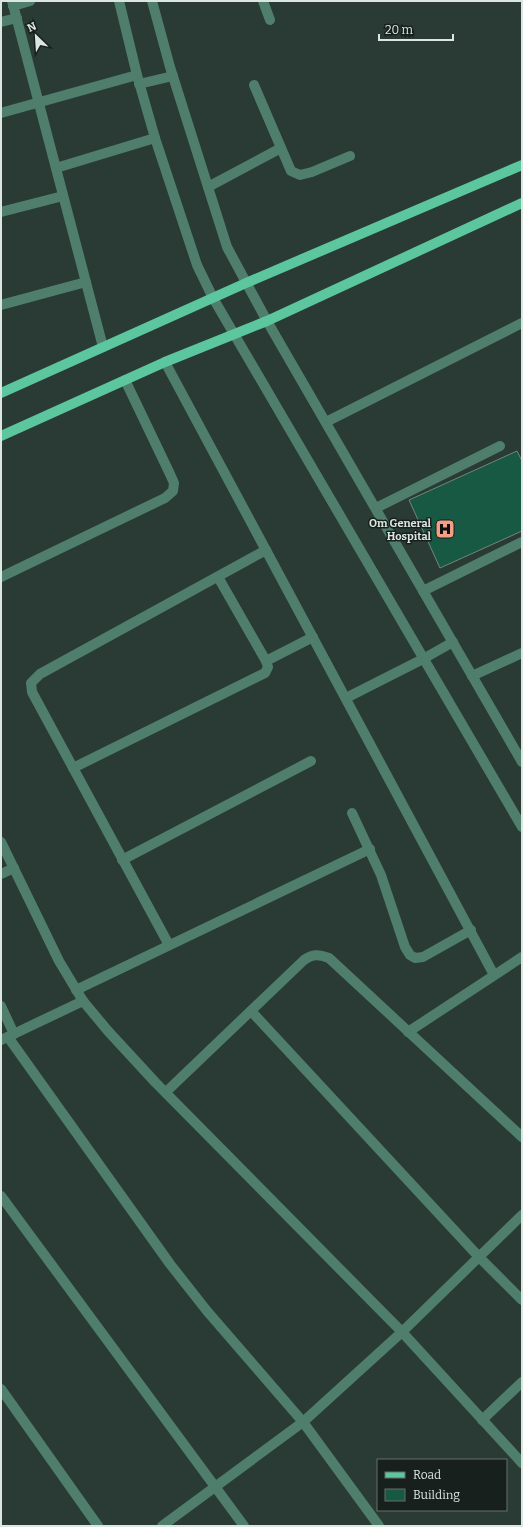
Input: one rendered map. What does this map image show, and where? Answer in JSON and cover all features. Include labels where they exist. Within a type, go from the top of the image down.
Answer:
[{"type":"main road","points":[[1,393],[246,283],[522,165]]},
{"type":"main road","points":[[1,436],[165,362],[267,321],[522,203]]},
{"type":"street","points":[[30,1],[13,3],[103,347]]},
{"type":"street","points":[[119,1],[138,79],[155,138],[197,265],[213,298],[522,827]]},
{"type":"street","points":[[152,1],[173,76],[227,247],[267,321],[522,762]]},
{"type":"street","points":[[263,1],[270,20]]},
{"type":"street","points":[[1,22],[17,18]]},
{"type":"street","points":[[1,113],[39,102],[138,79],[173,76]]},
{"type":"street","points":[[254,85],[291,171],[300,175],[312,172],[350,156]]},
{"type":"street","points":[[56,168],[155,138]]},
{"type":"street","points":[[208,186],[281,148]]},
{"type":"street","points":[[1,212],[63,196]]},
{"type":"street","points":[[1,305],[86,282]]},
{"type":"street","points":[[326,422],[522,323]]},
{"type":"street","points":[[165,362],[494,975]]},
{"type":"street","points":[[1,577],[165,498],[173,491],[174,483],[124,380]]},
{"type":"street","points":[[376,508],[500,446]]},
{"type":"street","points":[[423,590],[522,542]]},
{"type":"street","points":[[169,945],[32,692],[31,683],[40,674],[266,550]]},
{"type":"street","points":[[73,768],[265,673],[268,667],[266,660],[218,577]]},
{"type":"street","points":[[266,660],[313,637]]},
{"type":"street","points":[[346,698],[453,642]]},
{"type":"street","points":[[472,676],[522,653]]},
{"type":"street","points":[[122,860],[311,761]]},
{"type":"street","points":[[352,813],[370,849],[385,886],[405,947],[410,955],[415,958],[423,957],[471,930]]},
{"type":"street","points":[[1,842],[59,961],[83,1001],[108,1031],[402,1332],[522,1464]]},
{"type":"street","points":[[76,990],[370,849]]},
{"type":"street","points":[[1,874],[14,868]]},
{"type":"street","points":[[166,1092],[304,960],[312,955],[321,955],[329,958],[522,1137]]},
{"type":"street","points":[[408,1032],[522,957]]},
{"type":"street","points":[[8,1037],[83,1001]]},
{"type":"street","points":[[1,1006],[8,1037],[179,1276],[302,1422],[378,1526]]},
{"type":"street","points":[[251,1011],[479,1257],[522,1300]]},
{"type":"street","points":[[1,1196],[244,1526]]},
{"type":"street","points":[[162,1526],[302,1422],[402,1332],[522,1215]]},
{"type":"street","points":[[482,1420],[522,1382]]},
{"type":"street","points":[[1,1389],[98,1526]]},
{"type":"building","points":[[517,451],[522,461],[522,531],[440,568],[409,500]]},
{"type":"place","name":"Om General Hospital","points":[[445,529]]}]
